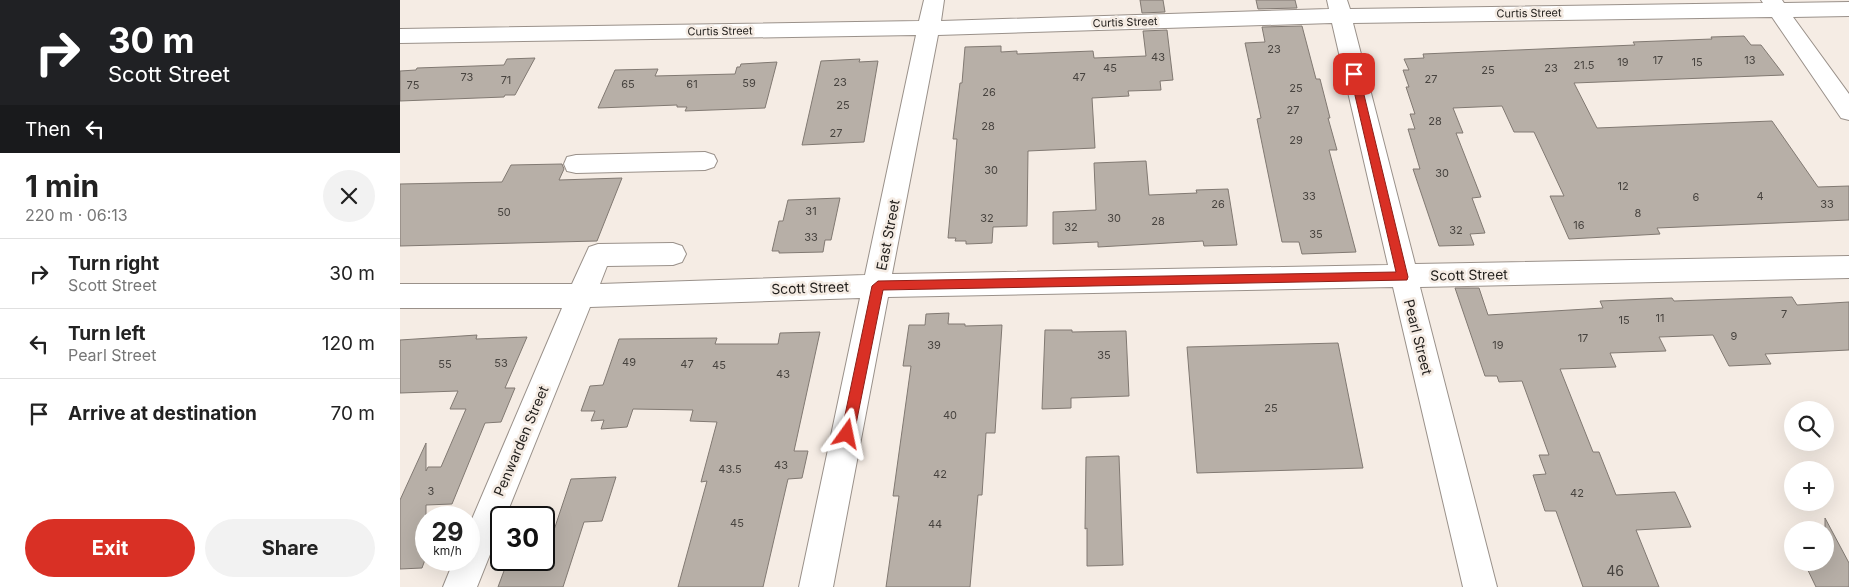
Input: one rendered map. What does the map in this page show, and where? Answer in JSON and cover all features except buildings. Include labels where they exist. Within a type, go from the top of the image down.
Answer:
[{"type":"street","name":"East Street","points":[[816,587],[934,0]]},
{"type":"street","name":"Curtis Street","points":[[400,36],[510,28],[787,22],[929,28],[1338,8],[1775,5],[1849,9]]},
{"type":"street","points":[[1775,5],[1849,112]]},
{"type":"street","name":"Pearl Street","points":[[1338,8],[1480,587]]},
{"type":"street","points":[[576,164],[705,162]]},
{"type":"street","name":"Penwarden Street","points":[[460,587],[598,255],[672,254]]},
{"type":"street","name":"Scott Street","points":[[400,296],[582,296],[878,286],[1849,267]]},
{"type":"route","points":[[847,434],[878,286],[1403,277],[1354,74]]}]
